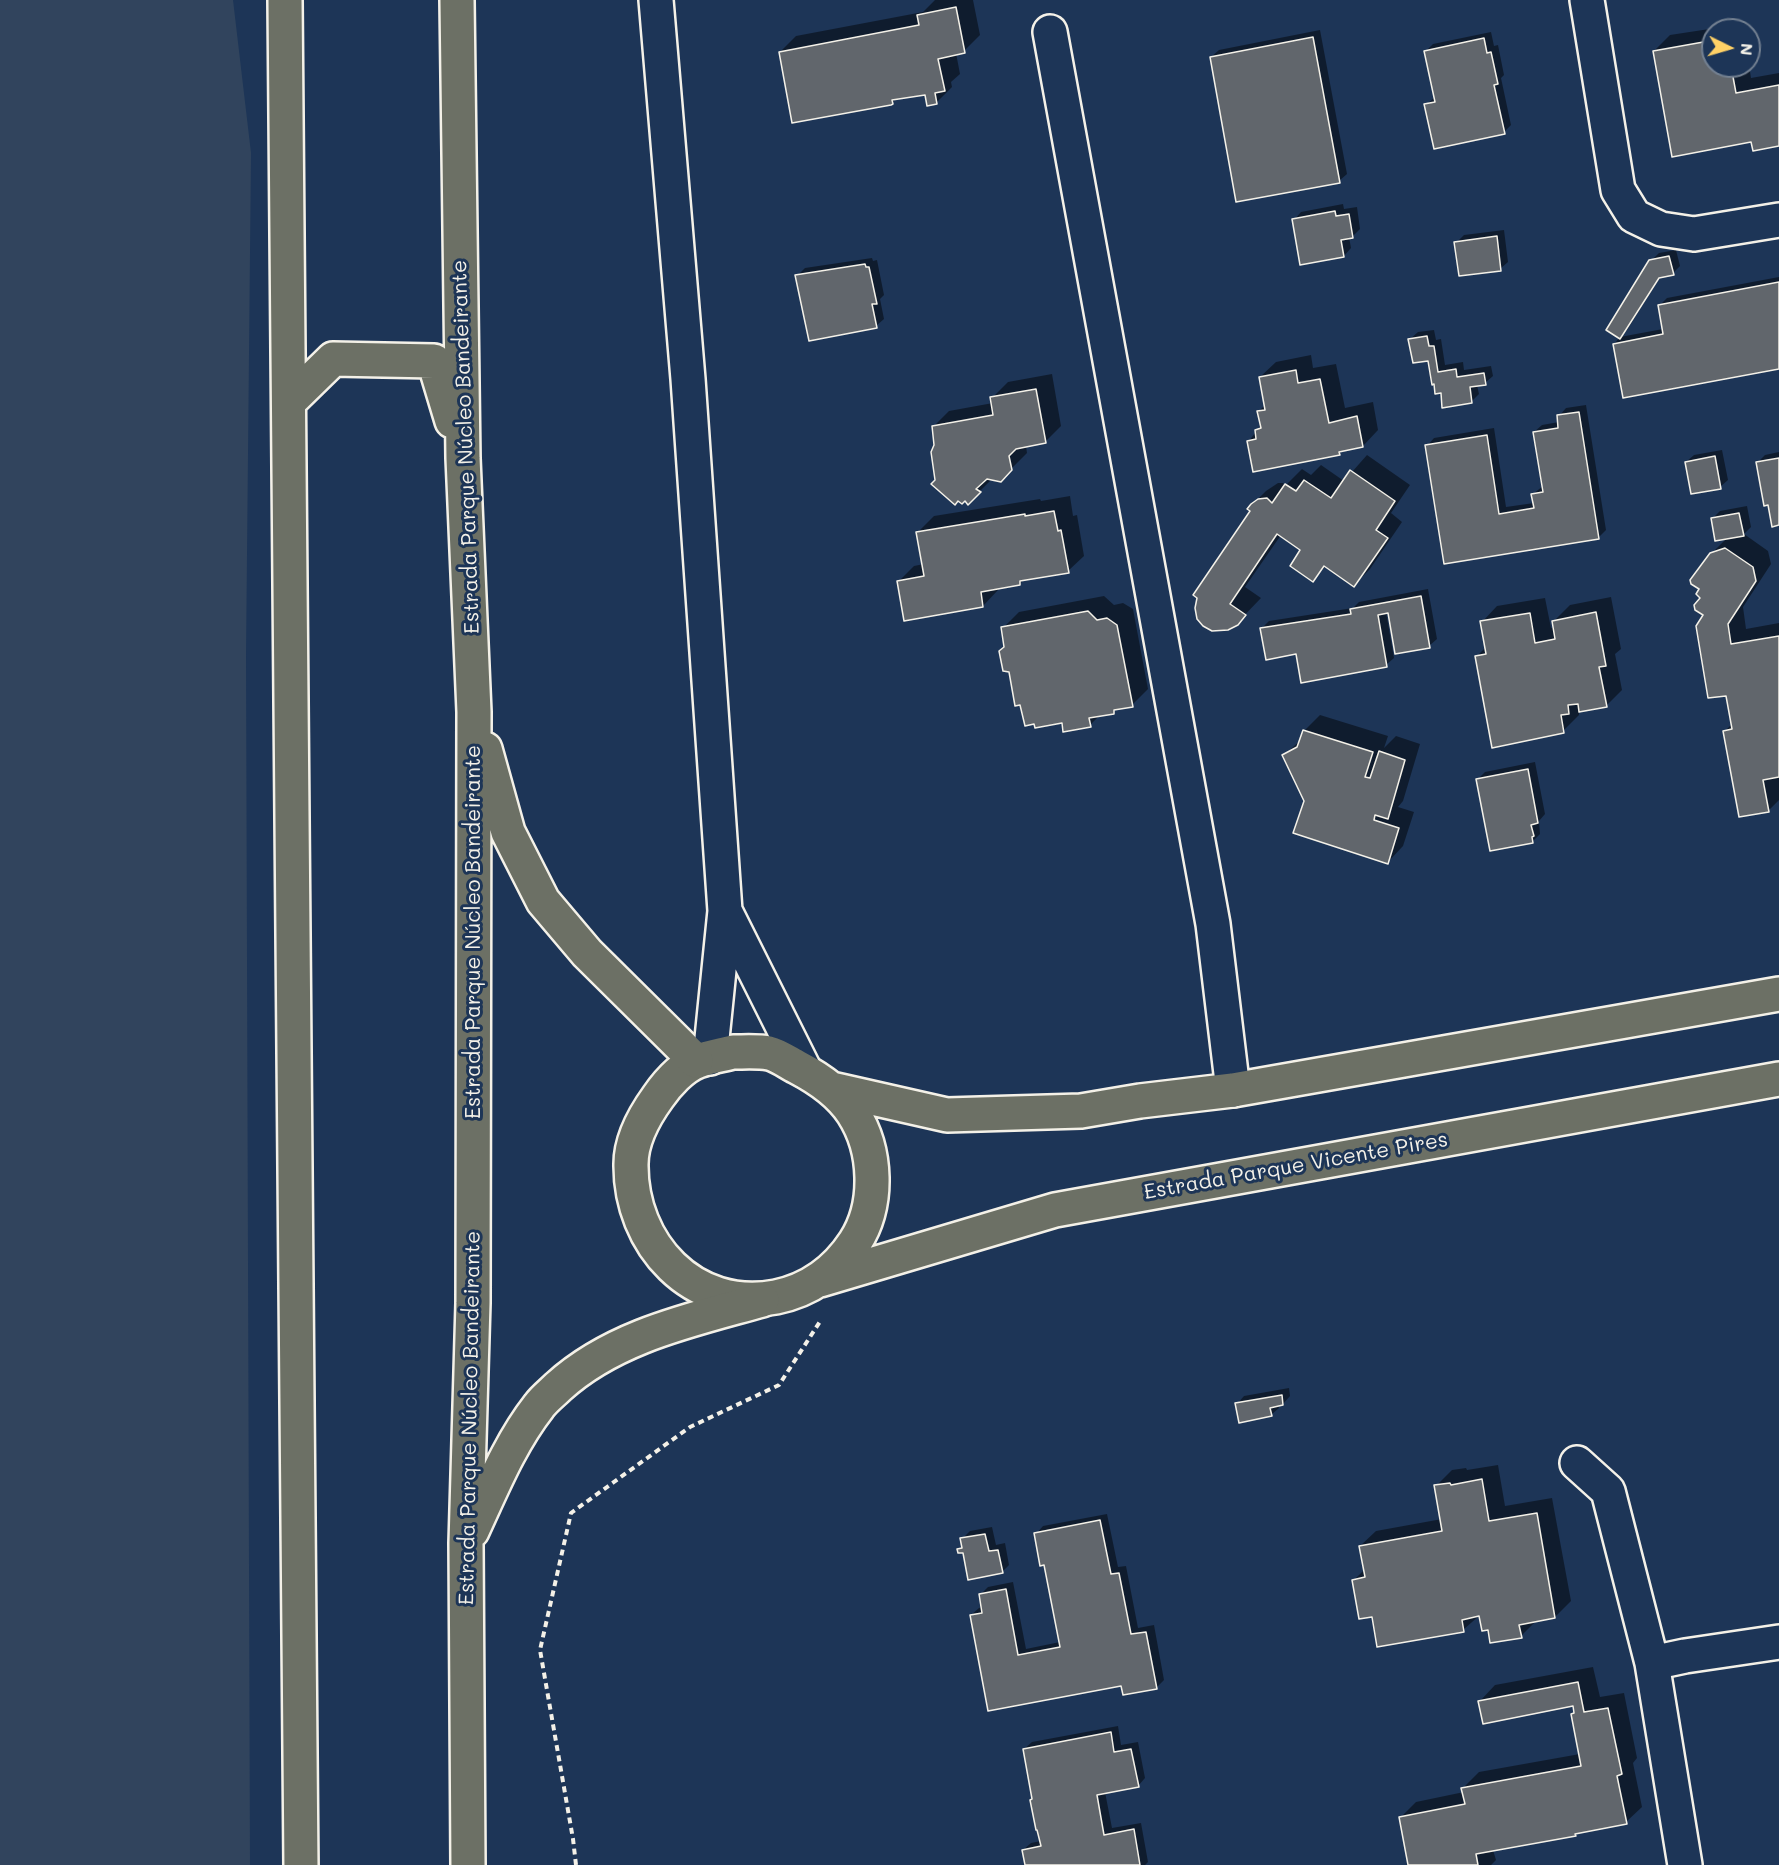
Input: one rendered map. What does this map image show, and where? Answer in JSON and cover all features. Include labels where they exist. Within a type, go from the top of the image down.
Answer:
[{"type":"main road","points":[[285,0],[302,1865]]},
{"type":"main road","name":"Estrada Parque Núcleo Bandeirante","points":[[458,2],[463,458],[474,712],[473,1303],[466,1543],[468,1865]]},
{"type":"main road","points":[[289,402],[333,359],[434,362],[463,458]]},
{"type":"main road","points":[[474,712],[508,832],[543,901],[587,953],[703,1060]]},
{"type":"main road","name":"Estrada Parque Vicente Pires","points":[[1779,994],[1233,1090],[1140,1101],[1081,1111],[947,1114],[819,1080],[770,1053],[733,1052],[703,1060],[668,1083],[651,1106],[637,1134],[631,1163],[640,1220],[654,1247],[675,1271],[701,1288],[731,1298],[762,1300],[792,1294],[820,1280],[1055,1210],[1779,1079]]},
{"type":"main road","name":"Estrada Parque Vicente Pires","points":[[819,1080],[853,1113],[866,1140],[872,1171],[871,1203],[861,1232],[844,1259],[820,1280]]},
{"type":"main road","points":[[466,1543],[511,1448],[540,1405],[575,1372],[619,1345],[663,1328],[762,1300]]},
{"type":"street","points":[[656,0],[689,391],[725,911],[703,1060]]},
{"type":"street","points":[[1587,0],[1618,190],[1634,216],[1661,229],[1694,234],[1779,220]]},
{"type":"street","points":[[1050,32],[1213,924],[1233,1090]]},
{"type":"street","points":[[725,911],[819,1080]]},
{"type":"street","points":[[1577,1463],[1608,1491],[1652,1664],[1685,1865]]},
{"type":"street","points":[[1652,1664],[1685,1656],[1779,1642]]},
{"type":"path","points":[[576,1865],[540,1650],[571,1513],[690,1426],[779,1385],[823,1317]]},
{"type":"shaded area","points":[[0,0],[233,0],[251,153],[246,655],[250,1865],[0,1865]]},
{"type":"building","points":[[956,7],[965,53],[938,59],[945,91],[935,93],[937,104],[927,106],[925,95],[892,100],[891,105],[792,123],[779,52],[919,25],[917,15]]},
{"type":"building","points":[[1313,37],[1340,183],[1236,202],[1210,57]]},
{"type":"building","points":[[1484,38],[1487,53],[1491,52],[1498,84],[1494,85],[1505,134],[1434,149],[1424,104],[1435,102],[1424,51]]},
{"type":"building","points":[[1701,42],[1701,78],[1733,78],[1736,93],[1779,85],[1779,146],[1753,151],[1751,142],[1672,157],[1653,51]]},
{"type":"building","points":[[1335,211],[1336,216],[1349,214],[1353,238],[1341,240],[1344,257],[1300,265],[1292,219]]},
{"type":"building","points":[[1497,236],[1501,271],[1459,276],[1454,242]]},
{"type":"building","points":[[1669,256],[1674,275],[1659,278],[1620,339],[1606,330],[1649,260]]},
{"type":"building","points":[[865,264],[869,267],[877,304],[872,304],[877,328],[809,341],[795,275]]},
{"type":"building","points":[[1779,282],[1779,369],[1623,398],[1613,344],[1663,334],[1658,305]]},
{"type":"building","points":[[1427,336],[1429,346],[1434,346],[1438,372],[1456,369],[1457,377],[1484,373],[1486,385],[1470,387],[1472,403],[1442,408],[1441,393],[1435,394],[1428,361],[1413,363],[1408,339]]},
{"type":"building","points":[[1296,370],[1298,383],[1320,379],[1329,423],[1357,416],[1363,447],[1339,452],[1340,455],[1253,472],[1247,441],[1256,439],[1255,430],[1261,428],[1257,411],[1265,410],[1259,377]]},
{"type":"building","points":[[1036,389],[1046,443],[1016,449],[1009,456],[1012,470],[1001,482],[987,479],[976,489],[981,492],[968,505],[965,501],[962,504],[958,501],[955,505],[931,484],[935,480],[931,452],[934,445],[932,426],[993,415],[990,397]]},
{"type":"building","points":[[1579,412],[1599,539],[1444,564],[1425,445],[1487,435],[1499,514],[1534,508],[1531,494],[1543,492],[1533,432],[1558,428],[1557,415]]},
{"type":"building","points":[[1715,456],[1721,489],[1691,494],[1685,462]]},
{"type":"building","points":[[1779,458],[1779,525],[1772,527],[1768,505],[1764,506],[1756,462]]},
{"type":"building","points":[[1350,470],[1395,501],[1376,530],[1388,538],[1354,587],[1324,566],[1313,582],[1290,566],[1300,550],[1277,534],[1230,604],[1246,615],[1238,625],[1228,630],[1212,631],[1203,626],[1197,619],[1195,608],[1197,598],[1193,595],[1250,511],[1247,509],[1251,504],[1258,499],[1267,498],[1272,503],[1285,484],[1296,491],[1304,480],[1331,498]]},
{"type":"building","points":[[1054,511],[1058,531],[1061,530],[1069,573],[1020,581],[1020,585],[981,592],[983,607],[904,621],[897,581],[924,576],[916,532]]},
{"type":"building","points":[[1739,513],[1744,536],[1715,541],[1711,518]]},
{"type":"building","points":[[1725,548],[1753,567],[1756,581],[1728,624],[1731,644],[1779,636],[1779,777],[1763,780],[1769,812],[1739,817],[1723,731],[1732,729],[1726,696],[1708,698],[1696,626],[1703,615],[1695,610],[1694,605],[1700,598],[1696,594],[1699,589],[1691,584],[1690,580],[1710,553]]},
{"type":"building","points":[[1421,596],[1430,648],[1395,654],[1388,613],[1378,615],[1387,667],[1301,683],[1296,654],[1266,660],[1260,628],[1351,614],[1350,609]]},
{"type":"building","points":[[1088,611],[1097,620],[1107,618],[1117,625],[1133,707],[1114,710],[1114,714],[1089,718],[1091,727],[1063,732],[1062,723],[1035,728],[1034,724],[1025,726],[1020,705],[1015,706],[1009,672],[1003,671],[999,651],[1004,647],[1001,627]]},
{"type":"building","points":[[1596,612],[1606,666],[1599,667],[1607,707],[1579,712],[1578,704],[1568,705],[1569,714],[1561,715],[1564,733],[1492,748],[1475,656],[1486,654],[1480,621],[1530,613],[1535,643],[1555,639],[1552,621]]},
{"type":"building","points":[[1303,730],[1373,752],[1365,777],[1370,778],[1379,751],[1405,760],[1388,819],[1375,815],[1374,820],[1399,828],[1388,864],[1293,833],[1304,801],[1282,755],[1297,747]]},
{"type":"building","points":[[1528,769],[1538,823],[1531,825],[1533,843],[1490,851],[1476,779]]},
{"type":"building","points":[[1282,1395],[1283,1405],[1270,1408],[1272,1416],[1239,1423],[1235,1403]]},
{"type":"building","points":[[1482,1479],[1489,1521],[1537,1513],[1555,1618],[1519,1625],[1522,1638],[1490,1643],[1488,1630],[1482,1631],[1479,1616],[1462,1620],[1464,1632],[1377,1647],[1372,1617],[1359,1619],[1352,1580],[1365,1577],[1359,1546],[1442,1531],[1434,1485],[1450,1483],[1451,1485]]},
{"type":"building","points":[[1100,1520],[1111,1574],[1119,1573],[1131,1634],[1146,1632],[1157,1689],[1123,1695],[1121,1686],[988,1711],[970,1615],[982,1613],[979,1594],[1006,1589],[1018,1655],[1060,1647],[1044,1565],[1040,1566],[1034,1533]]},
{"type":"building","points":[[985,1534],[989,1551],[998,1550],[1003,1573],[968,1580],[963,1553],[958,1553],[957,1549],[962,1548],[960,1538]]},
{"type":"building","points":[[1578,1682],[1584,1712],[1608,1708],[1622,1774],[1617,1776],[1627,1824],[1575,1834],[1576,1836],[1476,1854],[1478,1865],[1408,1865],[1399,1817],[1465,1804],[1461,1788],[1581,1766],[1571,1714],[1574,1713],[1573,1706],[1483,1724],[1478,1701]]},
{"type":"building","points":[[1111,1732],[1114,1752],[1131,1749],[1139,1787],[1097,1795],[1104,1835],[1134,1829],[1140,1865],[1025,1865],[1022,1850],[1041,1846],[1030,1800],[1032,1799],[1023,1749]]}]
